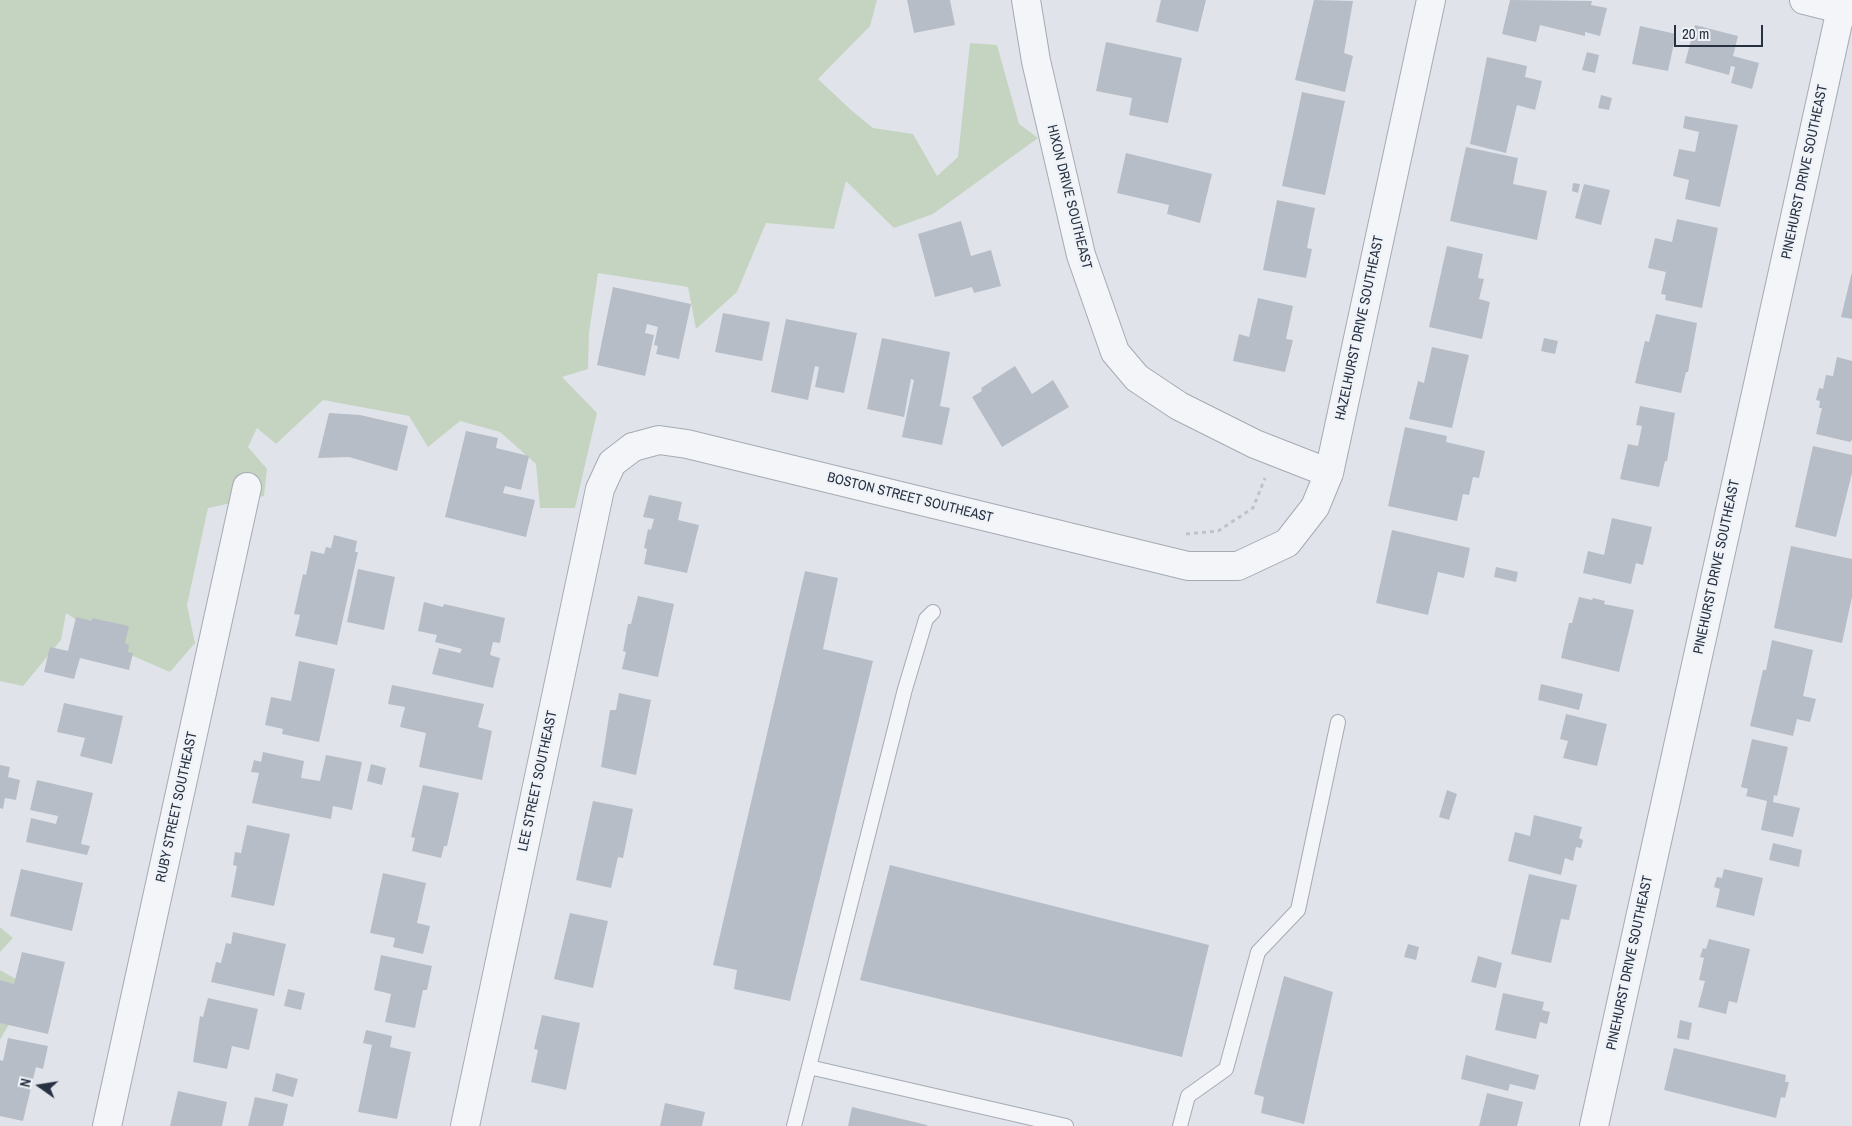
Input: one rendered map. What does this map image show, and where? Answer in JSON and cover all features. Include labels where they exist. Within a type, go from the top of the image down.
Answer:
[{"type":"street","name":"HIXON DRIVE SOUTHEAST","points":[[1026,0],[1036,61],[1081,255],[1114,352],[1137,378],[1179,406],[1276,452],[1329,473]]},
{"type":"street","name":"HAZELHURST DRIVE SOUTHEAST","points":[[1188,566],[1238,566],[1287,543],[1315,507],[1329,473],[1431,0]]},
{"type":"street","points":[[1804,0],[1846,10]]},
{"type":"street","name":"PINEHURST DRIVE SOUTHEAST","points":[[1594,1126],[1846,10]]},
{"type":"street","name":"BOSTON STREET SOUTHEAST","points":[[633,447],[659,440],[687,444],[1188,566]]},
{"type":"street","name":"LEE STREET SOUTHEAST","points":[[465,1126],[600,489],[612,463],[633,447]]},
{"type":"street","name":"RUBY STREET SOUTHEAST","points":[[107,1126],[246,487]]},
{"type":"lane","points":[[794,1126],[905,689],[926,620],[933,612]]},
{"type":"lane","points":[[1180,1126],[1188,1096],[1226,1069],[1258,952],[1298,910],[1338,722]]},
{"type":"lane","points":[[809,1067],[1066,1126]]},
{"type":"path","points":[[1177,534],[1218,532],[1253,508],[1276,452]]},
{"type":"green space","points":[[0,0],[877,0],[870,26],[818,79],[851,110],[873,128],[913,134],[937,176],[958,157],[970,43],[997,45],[1019,124],[1038,138],[933,214],[894,228],[846,181],[834,229],[766,223],[737,292],[696,329],[688,287],[598,273],[589,333],[588,369],[562,377],[597,413],[575,508],[540,508],[536,464],[500,432],[460,421],[428,447],[409,416],[323,400],[276,444],[257,428],[248,447],[267,469],[264,496],[208,508],[187,605],[195,643],[170,672],[126,653],[66,613],[61,640],[23,686],[0,681]]},
{"type":"green space","points":[[0,927],[13,938],[0,952]]},
{"type":"green space","points":[[0,970],[30,987],[0,1040]]},
{"type":"building","points":[[907,0],[950,0],[955,25],[914,33]]},
{"type":"building","points":[[1161,0],[1206,0],[1198,32],[1156,22]]},
{"type":"building","points":[[1314,0],[1353,1],[1344,53],[1353,56],[1345,92],[1295,80]]},
{"type":"building","points":[[1510,0],[1592,1],[1591,5],[1607,8],[1600,36],[1585,32],[1585,36],[1540,25],[1536,42],[1502,34]]},
{"type":"building","points":[[1695,25],[1738,36],[1733,56],[1759,63],[1752,89],[1731,83],[1735,67],[1731,66],[1729,75],[1685,63]]},
{"type":"building","points":[[1640,26],[1676,34],[1668,71],[1632,64]]},
{"type":"building","points":[[1106,42],[1182,58],[1168,123],[1129,115],[1132,98],[1096,91]]},
{"type":"building","points":[[1587,52],[1599,55],[1595,73],[1582,70]]},
{"type":"building","points":[[1487,57],[1527,66],[1525,77],[1542,81],[1535,110],[1517,105],[1506,153],[1470,144]]},
{"type":"building","points":[[1302,92],[1345,101],[1325,195],[1282,186]]},
{"type":"building","points":[[1601,95],[1612,98],[1609,110],[1598,108]]},
{"type":"building","points":[[1685,116],[1738,125],[1720,207],[1685,199],[1689,180],[1673,176],[1679,149],[1695,152],[1699,132],[1683,128]]},
{"type":"building","points":[[1466,147],[1518,158],[1513,184],[1547,191],[1537,240],[1450,221]]},
{"type":"building","points":[[1126,153],[1212,174],[1200,223],[1167,214],[1169,205],[1117,193]]},
{"type":"building","points":[[1573,183],[1580,184],[1578,193],[1572,191]]},
{"type":"building","points":[[1584,184],[1610,190],[1601,225],[1575,218]]},
{"type":"building","points":[[1277,200],[1315,208],[1307,248],[1312,249],[1306,278],[1263,270]]},
{"type":"building","points":[[1677,219],[1718,228],[1702,308],[1665,300],[1666,295],[1661,294],[1666,272],[1648,268],[1655,238],[1672,242]]},
{"type":"building","points":[[961,221],[971,256],[991,250],[1001,286],[974,293],[972,287],[935,297],[918,234]]},
{"type":"building","points":[[1447,246],[1483,254],[1478,278],[1484,279],[1479,299],[1490,302],[1482,339],[1429,327]]},
{"type":"building","points":[[1852,272],[1852,319],[1841,317]]},
{"type":"building","points":[[613,287],[691,304],[679,359],[656,354],[658,346],[654,345],[658,327],[647,324],[645,333],[654,335],[645,376],[597,365]]},
{"type":"building","points":[[1258,298],[1293,306],[1286,339],[1293,340],[1285,372],[1233,361],[1239,334],[1249,337]]},
{"type":"building","points":[[723,313],[770,322],[762,361],[715,352]]},
{"type":"building","points":[[1656,314],[1697,323],[1688,372],[1686,372],[1681,393],[1635,383],[1645,341],[1649,342]]},
{"type":"building","points":[[786,319],[857,333],[844,393],[815,387],[819,367],[815,366],[808,400],[771,392]]},
{"type":"building","points":[[882,338],[950,352],[940,406],[950,408],[942,445],[902,437],[914,380],[911,379],[904,417],[867,409]]},
{"type":"building","points":[[1544,338],[1558,341],[1555,354],[1541,351]]},
{"type":"building","points":[[1432,347],[1469,355],[1452,428],[1409,419],[1418,381],[1424,383]]},
{"type":"building","points":[[1837,357],[1852,361],[1852,440],[1850,442],[1816,434],[1822,408],[1819,408],[1820,401],[1816,400],[1819,388],[1823,389],[1826,375],[1833,376]]},
{"type":"building","points":[[1015,366],[1032,394],[1053,380],[1069,407],[1002,447],[972,397],[982,391],[981,388]]},
{"type":"building","points":[[1640,406],[1675,413],[1667,461],[1665,461],[1659,487],[1620,479],[1628,444],[1638,446],[1642,426],[1636,425]]},
{"type":"building","points":[[329,413],[360,415],[408,426],[397,471],[349,457],[318,458]]},
{"type":"building","points":[[1405,427],[1447,436],[1446,442],[1485,451],[1479,478],[1473,477],[1469,495],[1463,494],[1457,521],[1388,506]]},
{"type":"building","points":[[466,431],[498,438],[496,448],[529,456],[521,490],[505,486],[503,493],[535,500],[526,537],[445,517]]},
{"type":"building","points":[[1813,446],[1852,455],[1852,473],[1836,537],[1795,527]]},
{"type":"building","points":[[649,495],[682,502],[678,520],[699,525],[687,573],[644,564],[647,549],[644,548],[648,529],[651,530],[654,519],[643,517]]},
{"type":"building","points":[[1612,518],[1652,527],[1643,565],[1636,563],[1631,584],[1583,573],[1588,551],[1604,555]]},
{"type":"building","points":[[1392,530],[1470,548],[1464,578],[1438,572],[1428,615],[1376,603]]},
{"type":"building","points":[[334,535],[357,541],[355,552],[358,552],[337,645],[295,636],[300,615],[294,614],[303,574],[306,575],[311,551],[324,554],[326,547],[331,548]]},
{"type":"building","points":[[1791,546],[1852,559],[1852,597],[1842,643],[1774,628]]},
{"type":"building","points":[[1496,567],[1518,572],[1516,582],[1494,577]]},
{"type":"building","points":[[358,569],[395,577],[384,630],[347,622]]},
{"type":"building","points":[[805,571],[838,578],[823,649],[873,661],[790,1001],[734,989],[737,970],[713,965]]},
{"type":"building","points":[[638,596],[674,604],[658,677],[622,669],[626,652],[623,651],[628,624],[631,624]]},
{"type":"building","points":[[1579,597],[1592,600],[1593,598],[1605,601],[1604,604],[1634,610],[1619,672],[1561,658],[1569,623],[1572,623]]},
{"type":"building","points":[[424,602],[443,607],[444,604],[505,618],[500,643],[493,642],[490,655],[500,658],[493,688],[432,674],[439,648],[460,653],[462,649],[435,642],[437,635],[418,631]]},
{"type":"building","points":[[76,617],[92,621],[92,618],[129,626],[125,643],[129,645],[128,652],[133,653],[129,670],[80,658],[74,679],[44,672],[50,647],[68,651]]},
{"type":"building","points":[[1772,640],[1813,650],[1803,696],[1816,699],[1810,722],[1797,719],[1793,736],[1750,726],[1763,670],[1766,670]]},
{"type":"building","points":[[299,661],[335,669],[319,742],[282,734],[283,729],[265,725],[271,697],[291,701]]},
{"type":"building","points":[[1541,684],[1583,694],[1579,710],[1538,700]]},
{"type":"building","points":[[392,685],[484,704],[478,727],[492,731],[482,780],[419,767],[426,733],[400,727],[405,707],[388,704]]},
{"type":"building","points":[[619,693],[651,700],[636,775],[601,767],[610,710],[616,710]]},
{"type":"building","points":[[64,703],[123,716],[112,764],[80,756],[85,738],[57,732]]},
{"type":"building","points":[[1566,714],[1607,724],[1597,766],[1563,758],[1568,741],[1560,739]]},
{"type":"building","points":[[1752,739],[1788,747],[1777,796],[1774,795],[1773,802],[1800,808],[1793,837],[1761,830],[1767,801],[1746,796],[1748,789],[1741,787]]},
{"type":"building","points":[[263,752],[304,761],[301,778],[320,781],[326,755],[362,762],[352,810],[333,806],[331,819],[252,803],[259,773],[251,772],[254,760],[261,762]]},
{"type":"building","points":[[371,764],[386,768],[382,785],[367,781]]},
{"type":"building","points":[[0,765],[10,767],[8,777],[20,780],[16,800],[5,798],[3,809],[0,808]]},
{"type":"building","points":[[37,780],[93,793],[81,844],[90,846],[87,855],[26,842],[31,818],[56,824],[58,816],[30,810]]},
{"type":"building","points":[[423,785],[459,793],[447,846],[444,846],[441,858],[412,851],[415,838],[411,837]]},
{"type":"building","points":[[1447,790],[1457,794],[1449,820],[1439,817]]},
{"type":"building","points":[[593,801],[633,809],[623,858],[618,857],[611,888],[576,880]]},
{"type":"building","points":[[1534,815],[1582,827],[1579,838],[1583,840],[1581,848],[1576,847],[1573,861],[1565,858],[1561,875],[1508,861],[1515,832],[1530,836]]},
{"type":"building","points":[[247,825],[290,834],[274,906],[231,897],[237,866],[233,865],[235,852],[241,853]]},
{"type":"building","points":[[1773,843],[1802,850],[1799,867],[1769,860]]},
{"type":"building","points":[[890,865],[1209,945],[1182,1057],[860,980]]},
{"type":"building","points":[[21,869],[83,883],[72,931],[10,916]]},
{"type":"building","points":[[1724,869],[1763,878],[1754,916],[1716,907],[1720,889],[1714,887],[1717,877],[1722,878]]},
{"type":"building","points":[[383,873],[426,883],[417,923],[430,926],[423,954],[393,947],[395,938],[370,933]]},
{"type":"building","points":[[1529,874],[1577,885],[1569,920],[1561,919],[1551,963],[1511,954]]},
{"type":"building","points":[[570,913],[608,921],[593,988],[554,979]]},
{"type":"building","points":[[233,932],[286,944],[274,996],[211,982],[216,962],[221,963],[226,943],[231,944]]},
{"type":"building","points":[[1709,939],[1750,949],[1737,1003],[1729,1001],[1726,1014],[1698,1007],[1705,981],[1699,980],[1704,958],[1700,957],[1703,948],[1706,949]]},
{"type":"building","points":[[1408,944],[1419,947],[1416,960],[1404,957]]},
{"type":"building","points":[[22,952],[65,962],[48,1034],[0,1023],[0,980],[14,984]]},
{"type":"building","points":[[381,955],[432,966],[427,990],[423,990],[415,1028],[385,1022],[391,994],[374,990]]},
{"type":"building","points":[[1478,956],[1502,963],[1496,988],[1471,982]]},
{"type":"building","points":[[1284,976],[1333,992],[1304,1124],[1261,1113],[1264,1097],[1254,1094]]},
{"type":"building","points":[[288,989],[305,993],[301,1010],[284,1006]]},
{"type":"building","points":[[1503,993],[1544,1002],[1542,1010],[1550,1012],[1547,1024],[1540,1022],[1536,1039],[1495,1030]]},
{"type":"building","points":[[208,998],[258,1009],[249,1050],[232,1046],[227,1069],[193,1062],[200,1016],[203,1017]]},
{"type":"building","points":[[542,1015],[580,1023],[566,1090],[531,1082],[538,1050],[534,1049]]},
{"type":"building","points":[[1680,1020],[1692,1023],[1689,1040],[1677,1038]]},
{"type":"building","points":[[366,1030],[392,1036],[390,1047],[411,1052],[397,1119],[358,1112],[372,1045],[363,1043]]},
{"type":"building","points":[[8,1038],[48,1046],[43,1069],[36,1067],[23,1121],[0,1116],[0,1060],[3,1061]]},
{"type":"building","points":[[1674,1048],[1786,1075],[1785,1082],[1789,1082],[1785,1098],[1781,1097],[1776,1118],[1664,1090]]},
{"type":"building","points":[[1466,1055],[1539,1075],[1535,1090],[1510,1084],[1508,1091],[1461,1079]]},
{"type":"building","points":[[276,1073],[298,1079],[293,1097],[272,1091]]},
{"type":"building","points":[[178,1091],[227,1102],[222,1126],[170,1126]]},
{"type":"building","points":[[1487,1093],[1523,1102],[1517,1126],[1479,1126]]},
{"type":"building","points":[[255,1097],[288,1104],[283,1126],[248,1126]]},
{"type":"building","points":[[665,1103],[705,1112],[702,1126],[660,1126]]},
{"type":"building","points":[[852,1107],[927,1125],[927,1126],[848,1126]]}]
